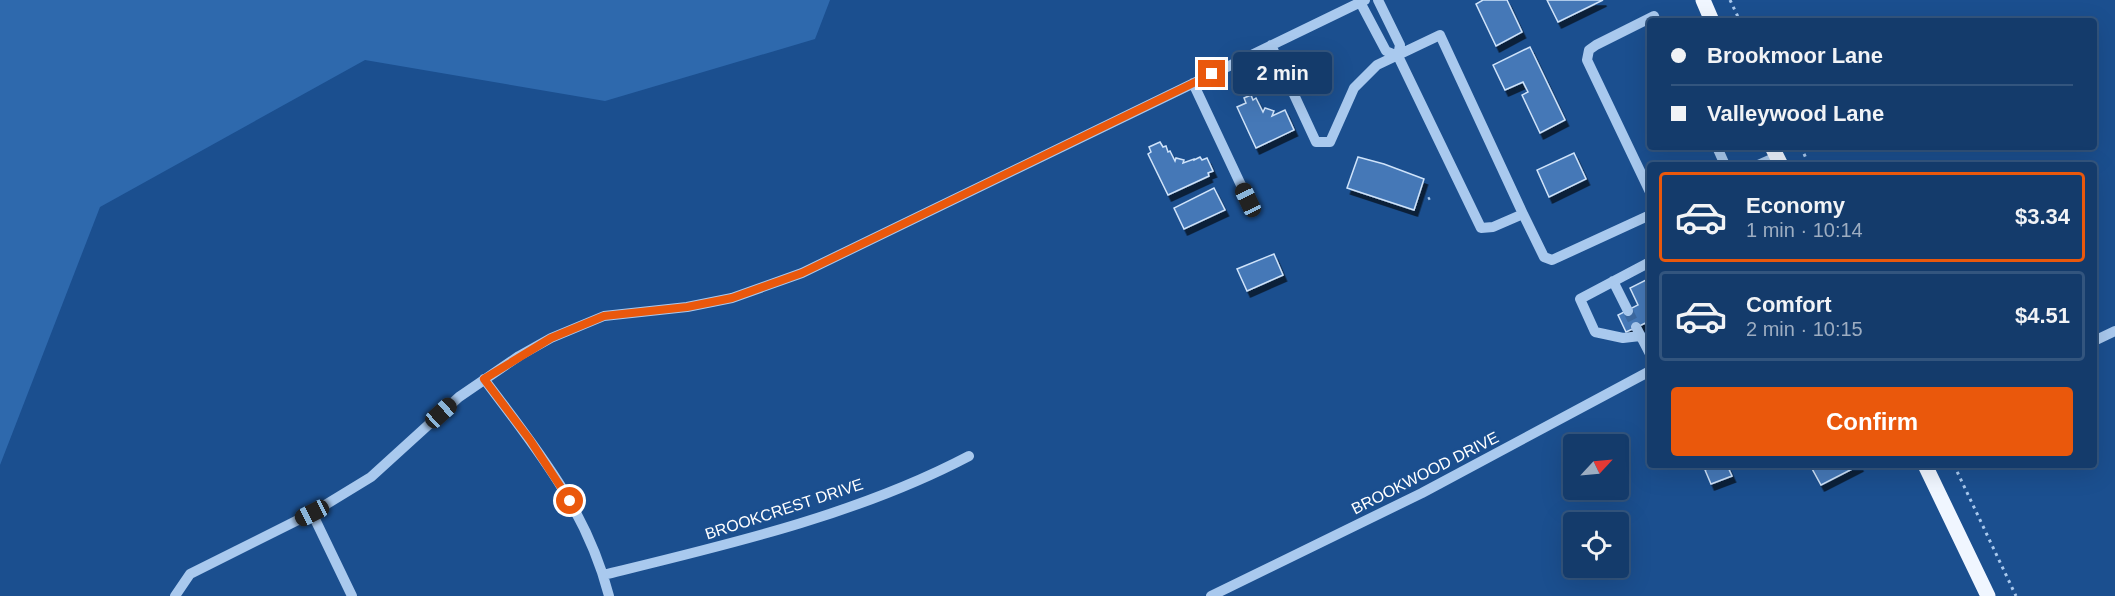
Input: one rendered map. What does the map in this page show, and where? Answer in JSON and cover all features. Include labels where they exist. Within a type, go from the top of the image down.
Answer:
[{"type":"main road","points":[[1702,0],[1711,18]]},
{"type":"main road","points":[[1925,468],[1988,596]]},
{"type":"street","points":[[1378,0],[1400,45],[1398,56],[1481,228],[1493,227],[1523,214]]},
{"type":"street","points":[[175,596],[190,574],[312,513],[371,477],[459,397],[551,338],[604,316],[687,307],[732,298],[802,273],[1362,1],[1386,51],[1398,56]]},
{"type":"street","points":[[1647,20],[1596,45],[1589,50],[1587,60],[1647,186]]},
{"type":"street","points":[[1271,45],[1316,142],[1330,142],[1354,88],[1377,65],[1440,35],[1544,258],[1552,260],[1647,216]]},
{"type":"street","points":[[1193,83],[1248,200]]},
{"type":"street","points":[[1647,264],[1580,299],[1594,332],[1623,338],[1638,331],[1647,348]]},
{"type":"street","points":[[1612,281],[1628,310]]},
{"type":"street","points":[[2097,340],[2115,331]]},
{"type":"street","name":"BROOKWOOD DRIVE","points":[[1211,596],[1422,493],[1647,373]]},
{"type":"street","points":[[484,379],[560,484],[588,534],[609,596]]},
{"type":"street","name":"BROOKCREST DRIVE","points":[[603,575],[703,551],[830,513],[930,476],[969,456]]},
{"type":"street","points":[[312,513],[352,596]]},
{"type":"path","points":[[1730,0],[1739,18]]},
{"type":"path","points":[[1955,468],[2016,596]]},
{"type":"shaded area","points":[[0,0],[830,0],[815,39],[605,101],[365,60],[100,207],[0,465]]},
{"type":"building","points":[[1483,0],[1507,0],[1522,32],[1496,46],[1476,4]]},
{"type":"building","points":[[1547,0],[1603,0],[1558,22]]},
{"type":"building","points":[[1530,47],[1565,120],[1540,133],[1522,95],[1528,92],[1523,82],[1505,90],[1493,65]]},
{"type":"building","points":[[1251,95],[1253,100],[1256,98],[1263,112],[1265,108],[1274,111],[1272,116],[1285,110],[1294,130],[1256,148],[1237,107],[1246,103],[1244,98]]},
{"type":"building","points":[[1160,142],[1163,147],[1166,146],[1168,152],[1170,151],[1175,161],[1176,158],[1184,160],[1183,163],[1200,157],[1202,160],[1207,158],[1213,171],[1208,173],[1209,176],[1168,195],[1148,154],[1151,152],[1149,147]]},
{"type":"building","points":[[1574,153],[1586,179],[1549,197],[1537,170]]},
{"type":"building","points":[[1358,157],[1424,179],[1414,210],[1347,188]]},
{"type":"building","points":[[1214,188],[1225,210],[1184,229],[1174,208]]},
{"type":"building","points":[[1274,254],[1283,275],[1247,291],[1237,269]]},
{"type":"building","points":[[1647,280],[1647,322],[1626,332],[1618,315],[1638,305],[1630,288]]},
{"type":"building","points":[[1728,468],[1732,476],[1711,484],[1705,470]]},
{"type":"building","points":[[1812,468],[1854,468],[1821,485]]},
{"type":"tunnel","points":[[1628,311],[1636,327]]},
{"type":"route","points":[[570,501],[530,440],[484,379],[551,338],[604,316],[687,307],[732,298],[802,273],[1212,74]]}]
